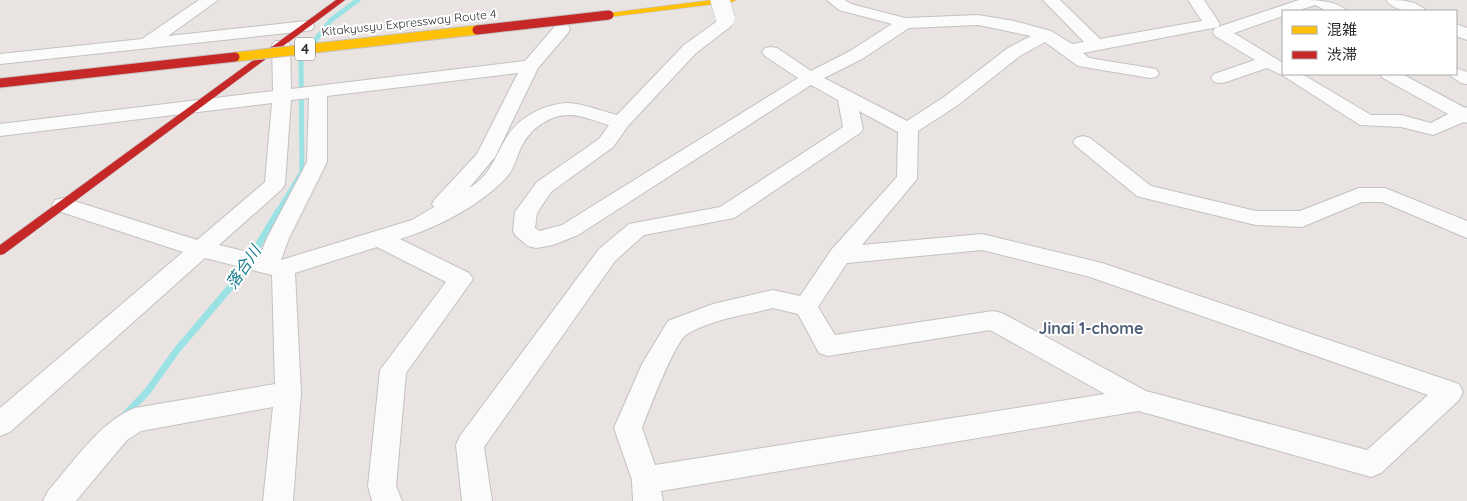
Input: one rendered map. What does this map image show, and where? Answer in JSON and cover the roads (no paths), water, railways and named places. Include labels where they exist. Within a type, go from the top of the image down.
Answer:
[{"type":"main road","points":[[0,251],[341,0]]},
{"type":"main road","name":"Kitakyusyu Expressway Route 4","points":[[0,83],[608,10],[650,0]]},
{"type":"main road","name":"Kitakyusyu Expressway Route 4","points":[[0,73],[608,10],[732,0]]},
{"type":"street","points":[[145,44],[210,0]]},
{"type":"street","points":[[720,0],[725,18],[724,24],[690,50],[621,122],[606,143],[544,187],[526,212],[524,231],[536,240],[553,237],[570,230],[810,78],[856,55],[905,23]]},
{"type":"street","points":[[1051,0],[1097,46]]},
{"type":"street","points":[[1068,50],[1212,24],[1196,0]]},
{"type":"street","points":[[1276,66],[1221,32],[1274,10],[1316,0],[1337,10]]},
{"type":"street","points":[[1394,0],[1416,10]]},
{"type":"street","points":[[835,1],[845,7],[905,23],[978,20],[1014,26],[1045,36],[1084,62],[1150,73]]},
{"type":"street","points":[[0,60],[306,26]]},
{"type":"street","points":[[420,225],[450,198],[485,157],[530,66],[562,29]]},
{"type":"street","points":[[908,129],[951,102],[1014,52],[1045,36]]},
{"type":"street","points":[[0,424],[275,184],[282,97],[281,45]]},
{"type":"street","points":[[772,52],[810,78],[908,129]]},
{"type":"street","points":[[0,131],[530,66]]},
{"type":"street","points":[[1220,78],[1276,66]]},
{"type":"street","points":[[1292,75],[1367,121],[1401,121],[1433,130],[1466,115]]},
{"type":"street","points":[[1391,75],[1466,115]]},
{"type":"street","points":[[275,268],[278,238],[317,162],[318,92]]},
{"type":"street","points":[[478,501],[470,445],[607,255],[637,229],[726,213],[853,129],[847,97]]},
{"type":"street","points":[[63,205],[200,249],[275,268],[380,239],[420,225],[480,191],[500,172],[515,140],[527,126],[543,115],[569,109],[621,122]]},
{"type":"street","points":[[806,306],[840,255],[907,179],[908,129]]},
{"type":"street","points":[[1083,142],[1144,190],[1256,218],[1302,219],[1359,195],[1385,195],[1467,230]]},
{"type":"street","points":[[380,239],[462,279],[393,370],[382,486],[387,501]]},
{"type":"street","points":[[840,255],[982,242],[1094,269],[1458,392]]},
{"type":"street","points":[[275,268],[285,278],[288,393],[278,501]]},
{"type":"street","points":[[1139,400],[647,491],[628,428],[655,364],[677,328],[713,313],[773,299],[806,306],[828,346],[993,320],[1139,400],[1371,464],[1458,392]]},
{"type":"street","points":[[58,501],[117,432],[135,420],[288,393]]},
{"type":"waterway","name":"落合川","points":[[314,42],[331,20],[358,0]]},
{"type":"waterway","name":"落合川","points":[[277,213],[302,172],[301,58],[305,53]]},
{"type":"waterway","name":"落合川","points":[[124,416],[147,392],[177,350],[239,277],[278,212]]},
{"type":"district","name":"Jinai 1-chome","points":[[1091,328]]}]
